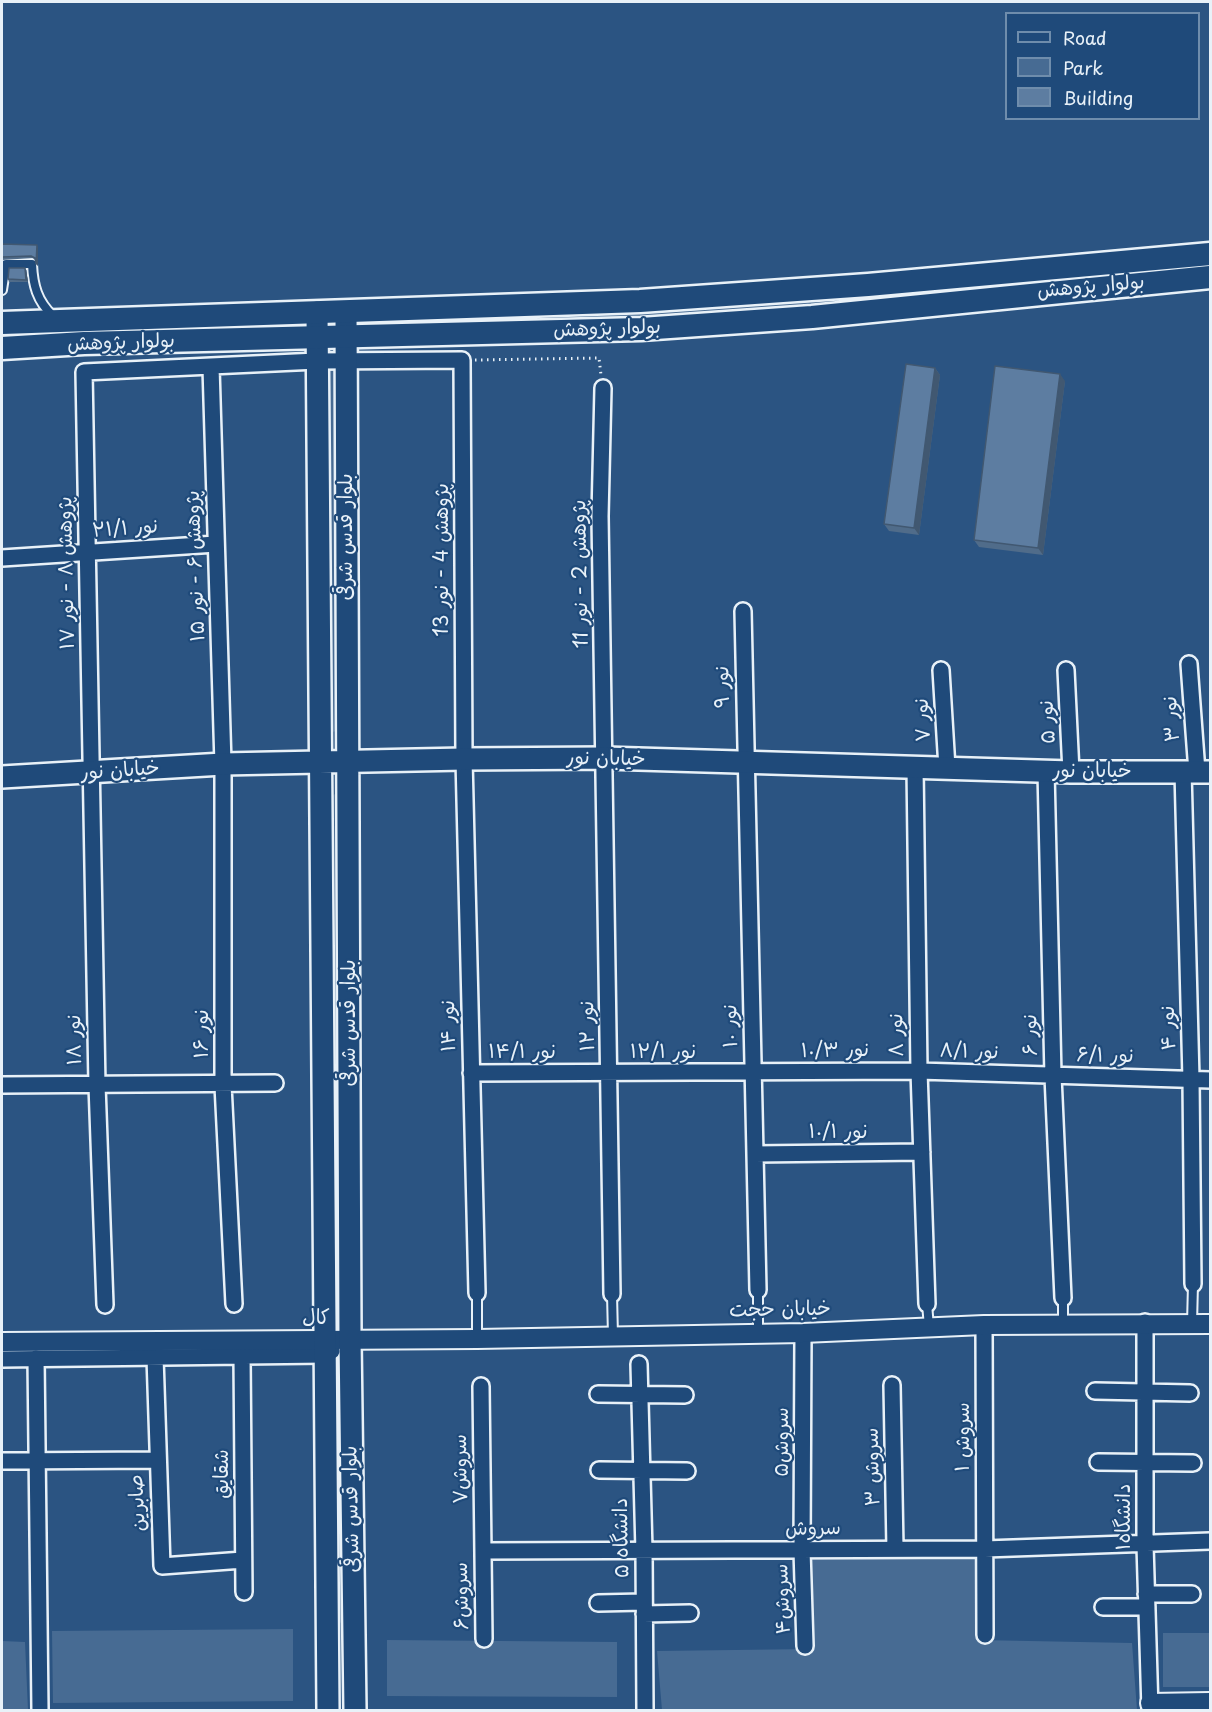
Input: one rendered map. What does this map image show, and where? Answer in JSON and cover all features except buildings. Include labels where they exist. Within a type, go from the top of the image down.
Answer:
[{"type":"main road","name":"بولوار پژوهش","points":[[2,323],[640,301],[868,285],[1210,254]]},
{"type":"main road","name":"بولوار پژوهش","points":[[2,348],[84,343],[673,327],[812,317],[1210,277]]},
{"type":"main road","name":"بلوار قدس شرقی","points":[[317,312],[328,1710]]},
{"type":"main road","name":"بلوار قدس شرقی","points":[[346,312],[346,762],[355,1710]]},
{"type":"main road","name":"خیابان نور","points":[[2,777],[91,774],[223,764],[605,758],[1071,772],[1197,772]]},
{"type":"street","points":[[211,367],[318,361],[462,360]]},
{"type":"street","name":"پژوهش 4 - نور 13","points":[[462,360],[464,759]]},
{"type":"street","name":"پژوهش ۸ - نور ۱۷","points":[[91,774],[84,372],[211,367]]},
{"type":"street","name":"پژوهش ۶ - نور ۱۵","points":[[211,367],[223,764]]},
{"type":"street","name":"پژوهش 2 - نور 11","points":[[603,388],[600,516],[605,758]]},
{"type":"street","name":"نور ۲۱/۱","points":[[2,558],[216,544]]},
{"type":"street","name":"نور ۹","points":[[743,611],[746,761]]},
{"type":"street","name":"نور ۳","points":[[1189,664],[1197,772]]},
{"type":"street","name":"نور ۷","points":[[941,670],[947,768]]},
{"type":"street","name":"نور ۵","points":[[1066,670],[1071,772]]},
{"type":"street","name":"نور ۱۲","points":[[605,758],[612,1294]]},
{"type":"street","name":"نور ۱۴","points":[[464,759],[477,1293]]},
{"type":"street","name":"نور ۱۰","points":[[746,761],[758,1290]]},
{"type":"street","name":"نور ۱۶","points":[[223,764],[223,1085],[234,1304]]},
{"type":"street","name":"نور ۸","points":[[915,767],[918,1071],[927,1304]]},
{"type":"street","name":"نور ۶","points":[[1046,771],[1053,1076],[1063,1298]]},
{"type":"street","name":"نور ۴","points":[[1193,1284],[1191,1079],[1197,772]]},
{"type":"street","name":"نور ۱۸","points":[[91,774],[97,1085],[105,1305]]},
{"type":"street","name":"نور ۱۰/۳","points":[[753,1073],[918,1071]]},
{"type":"street","name":"نور ۸/۱","points":[[918,1071],[1053,1076]]},
{"type":"street","name":"نور ۱۴/۱","points":[[471,1073],[610,1073]]},
{"type":"street","name":"نور ۱۲/۱","points":[[610,1073],[753,1073]]},
{"type":"street","name":"نور ۶/۱","points":[[1053,1076],[1210,1080]]},
{"type":"street","points":[[2,1085],[163,1086],[275,1083]]},
{"type":"street","name":"نور ۱۰/۱","points":[[754,1154],[922,1152]]},
{"type":"street","name":"خیابان حجت","points":[[350,1340],[803,1333],[984,1325],[1145,1322],[1201,1324]]},
{"type":"street","name":"دانشگاه۱","points":[[1145,1322],[1145,1545],[1150,1707]]},
{"type":"street","name":"سروش ۱","points":[[984,1325],[986,1635]]},
{"type":"street","name":"سروش۵","points":[[802,1550],[803,1333]]},
{"type":"street","name":"کال","points":[[2,1359],[242,1356],[325,1348],[350,1340]]},
{"type":"street","name":"کال","points":[[2,1342],[325,1348]]},
{"type":"street","name":"شقایق","points":[[242,1356],[244,1592]]},
{"type":"street","name":"صابرین","points":[[155,1357],[162,1566],[243,1560]]},
{"type":"street","points":[[36,1359],[39,1460],[40,1710]]},
{"type":"street","name":"دانشگاه ۵","points":[[639,1364],[645,1710]]},
{"type":"street","name":"سروش ۳","points":[[892,1385],[895,1549]]},
{"type":"street","name":"سروش۷","points":[[481,1386],[483,1551]]},
{"type":"street","points":[[1095,1390],[1190,1393]]},
{"type":"street","points":[[598,1394],[685,1395]]},
{"type":"street","points":[[2,1461],[157,1460]]},
{"type":"street","points":[[1098,1462],[1193,1463]]},
{"type":"street","points":[[599,1470],[687,1471]]},
{"type":"street","name":"سروش","points":[[483,1551],[985,1549],[1210,1541]]},
{"type":"street","name":"سروش۴","points":[[802,1550],[806,1646]]},
{"type":"street","name":"سروش۶","points":[[483,1551],[484,1639]]},
{"type":"street","points":[[1103,1607],[1192,1594]]},
{"type":"street","points":[[598,1603],[690,1613]]},
{"type":"street","points":[[1150,1707],[1210,1702]]},
{"type":"lane","points":[[2,290],[6,264],[32,264],[33,284],[37,294],[51,314],[61,322]]},
{"type":"lane","points":[[1193,1284],[1201,1324]]},
{"type":"lane","points":[[758,1290],[758,1334]]},
{"type":"lane","points":[[477,1293],[477,1339]]},
{"type":"lane","points":[[612,1294],[614,1336]]},
{"type":"lane","points":[[1063,1298],[1063,1324]]},
{"type":"lane","points":[[927,1304],[929,1327]]},
{"type":"path","points":[[462,360],[599,358],[603,388]]},
{"type":"green space","points":[[1210,262],[1210,268],[795,310],[688,317],[356,325],[797,303]]},
{"type":"green space","points":[[302,322],[303,327],[2,338],[2,331]]},
{"type":"green space","points":[[326,366],[336,366],[338,725],[337,731],[332,732],[328,729]]},
{"type":"green space","points":[[335,794],[338,798],[342,1321],[338,1323],[335,1321],[330,798]]},
{"type":"green space","points":[[338,1368],[342,1369],[346,1689],[344,1628],[336,1616],[335,1371]]},
{"type":"green space","points":[[985,1557],[978,1640],[1132,1643],[1137,1710],[662,1710],[657,1651],[812,1649],[810,1560]]},
{"type":"green space","points":[[293,1629],[293,1701],[53,1703],[52,1631]]},
{"type":"green space","points":[[1163,1633],[1210,1633],[1210,1687],[1163,1687]]},
{"type":"green space","points":[[387,1640],[617,1642],[617,1697],[387,1696]]},
{"type":"green space","points":[[2,1641],[25,1642],[28,1710],[2,1710]]}]
